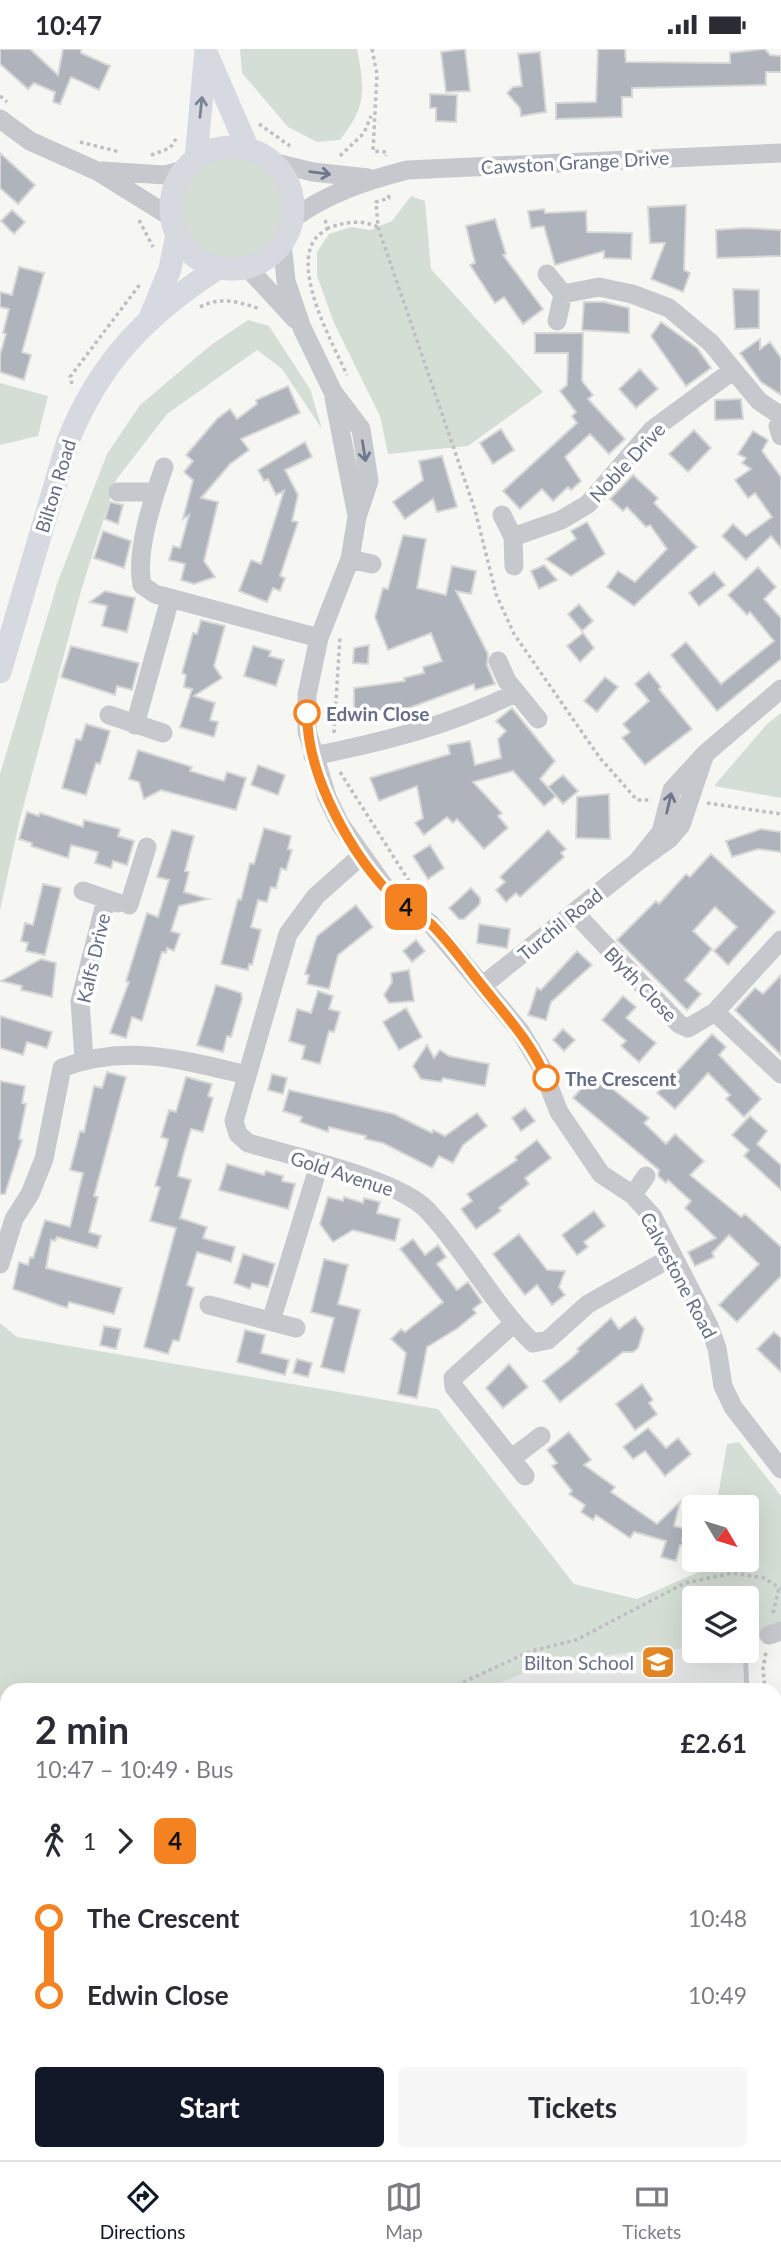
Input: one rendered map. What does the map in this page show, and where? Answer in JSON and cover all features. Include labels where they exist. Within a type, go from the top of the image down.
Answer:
[{"type":"main road","points":[[207,52],[248,149]]},
{"type":"main road","points":[[190,164],[212,150],[230,147],[248,149],[272,162],[286,178],[292,198],[292,219],[282,243],[273,254],[247,267],[218,268],[201,261],[187,249],[174,225],[172,199],[190,164],[207,52]]},
{"type":"main road","name":"Bilton Road","points":[[149,321],[170,269],[174,225]]},
{"type":"main road","name":"Bilton Road","points":[[0,672],[68,441],[80,411],[127,339],[218,268]]},
{"type":"street","points":[[5,112],[30,141],[97,171],[145,201],[174,225]]},
{"type":"street","name":"Cawston Grange Drive","points":[[292,219],[318,200],[369,178],[407,170],[781,153]]},
{"type":"street","name":"Cawston Grange Drive","points":[[272,162],[313,172],[369,178]]},
{"type":"street","points":[[97,171],[151,165],[165,175],[190,164]]},
{"type":"street","name":"Calvestone Road","points":[[282,243],[286,281],[302,328],[333,392],[357,517],[350,559],[318,638],[307,695],[307,731],[313,756],[340,824],[399,902],[430,923],[520,1031],[574,1137],[601,1174],[633,1195],[653,1217],[709,1327],[717,1348],[723,1386],[733,1406],[780,1464]]},
{"type":"street","name":"Calvestone Road","points":[[247,267],[302,328]]},
{"type":"street","points":[[547,274],[563,294]]},
{"type":"street","points":[[563,294],[599,287],[632,294],[669,308],[711,343],[759,401],[781,417],[778,426],[781,436]]},
{"type":"street","points":[[557,321],[563,294]]},
{"type":"street","name":"Noble Drive","points":[[513,537],[561,520],[587,504],[652,430],[732,371]]},
{"type":"street","points":[[164,467],[155,492],[139,570],[142,585],[155,594],[170,599],[318,638]]},
{"type":"street","points":[[118,492],[155,492]]},
{"type":"street","points":[[502,515],[513,537],[514,566]]},
{"type":"street","points":[[350,559],[372,564]]},
{"type":"street","points":[[135,725],[170,599]]},
{"type":"street","points":[[498,661],[515,693],[538,719]]},
{"type":"street","name":"Turchil Road","points":[[482,986],[637,862],[661,832],[672,790],[705,754],[781,689]]},
{"type":"street","points":[[313,756],[373,744],[447,722],[515,693]]},
{"type":"street","points":[[109,715],[163,733]]},
{"type":"street","name":"Kalfs Drive","points":[[83,891],[130,906],[147,847]]},
{"type":"street","name":"Gold Avenue","points":[[362,855],[316,896],[288,934],[234,1121],[238,1134],[248,1143],[393,1187],[425,1208],[513,1324],[533,1343],[548,1340],[588,1304],[672,1257]]},
{"type":"street","name":"Kalfs Drive","points":[[84,1059],[80,1001],[106,899]]},
{"type":"street","name":"Blyth Close","points":[[575,913],[680,1024],[688,1028],[715,1011],[781,940]]},
{"type":"street","points":[[715,1011],[781,1074]]},
{"type":"street","points":[[0,1263],[14,1219],[30,1194],[44,1159],[62,1068],[84,1059],[160,1054],[247,1075]]},
{"type":"street","points":[[271,1321],[320,1165]]},
{"type":"street","points":[[633,1195],[646,1176]]},
{"type":"street","points":[[209,1305],[296,1328]]},
{"type":"street","points":[[513,1324],[453,1378],[454,1387],[524,1476]]},
{"type":"street","points":[[511,1459],[541,1436]]},
{"type":"path","points":[[372,49],[377,74],[373,112]]},
{"type":"path","points":[[0,96],[5,112]]},
{"type":"path","points":[[140,154],[151,165],[170,148],[181,133]]},
{"type":"path","points":[[77,141],[131,153]]},
{"type":"path","points":[[145,201],[136,215],[153,247],[152,258]]},
{"type":"path","points":[[309,273],[309,254],[315,239],[328,228]]},
{"type":"path","points":[[80,411],[70,377],[144,278]]},
{"type":"path","points":[[461,1683],[531,1651],[576,1640],[685,1583],[733,1573],[764,1579],[781,1589]]},
{"type":"shaded area","points":[[240,49],[357,49],[362,76],[362,97],[355,117],[340,140],[317,142],[288,127],[242,73]]},
{"type":"shaded area","points":[[231,157],[251,161],[268,172],[279,189],[283,209],[279,229],[268,246],[251,257],[231,261],[211,257],[194,246],[183,229],[179,209],[183,189],[194,172],[211,161]]},
{"type":"shaded area","points":[[411,196],[425,201],[431,269],[543,392],[468,446],[388,454],[380,416],[334,323],[317,276],[317,252],[329,234],[351,227],[370,230],[392,221]]},
{"type":"shaded area","points":[[248,320],[269,326],[310,389],[322,429],[282,369],[257,350],[167,414],[116,480],[81,591],[20,819],[0,910],[0,774],[58,581],[107,454],[140,405],[211,345]]},
{"type":"shaded area","points":[[0,383],[48,396],[38,436],[0,445]]},
{"type":"shaded area","points":[[781,713],[781,798],[714,786],[767,724]]},
{"type":"shaded area","points":[[0,1323],[17,1337],[438,1409],[574,1584],[637,1599],[699,1572],[760,1571],[760,1495],[718,1495],[727,1444],[739,1442],[781,1496],[781,1630],[759,1639],[759,1586],[682,1586],[682,1649],[587,1658],[535,1670],[500,1683],[0,1683]]},
{"type":"shaded area","name":"Bilton School","points":[[682,1649],[682,1663],[747,1663],[748,1683],[499,1683],[520,1672],[617,1652]]},
{"type":"building","points":[[0,49],[30,49],[58,75],[63,49],[81,49],[81,53],[110,66],[99,90],[71,77],[60,104],[53,102],[55,92],[34,83],[28,89],[0,64]]},
{"type":"building","points":[[465,49],[470,91],[446,92],[441,52]]},
{"type":"building","points":[[598,49],[625,49],[626,62],[730,63],[730,53],[765,49],[770,55],[781,56],[781,72],[766,72],[766,85],[632,88],[632,97],[622,97],[622,117],[556,119],[556,103],[596,102]]},
{"type":"building","points":[[540,52],[546,112],[521,116],[520,108],[507,93],[513,87],[522,86],[518,54]]},
{"type":"building","points":[[430,94],[457,95],[456,122],[436,121],[436,108],[430,108]]},
{"type":"building","points":[[0,153],[35,185],[18,204],[0,188]]},
{"type":"building","points":[[686,205],[684,270],[690,273],[683,292],[651,279],[665,243],[650,243],[648,207]]},
{"type":"building","points":[[544,209],[545,213],[586,211],[587,232],[632,233],[631,259],[604,258],[604,251],[555,265],[544,226],[531,228],[528,211]]},
{"type":"building","points":[[12,210],[25,222],[14,234],[1,221]]},
{"type":"building","points":[[495,219],[506,254],[503,255],[543,309],[523,324],[504,297],[495,303],[470,265],[475,263],[466,226]]},
{"type":"building","points":[[716,230],[781,230],[781,256],[717,258]]},
{"type":"building","points":[[19,267],[44,273],[22,352],[31,355],[24,380],[0,372],[0,355],[6,334],[3,333],[9,309],[0,307],[0,292],[12,295]]},
{"type":"building","points":[[733,289],[759,290],[759,328],[735,329]]},
{"type":"building","points":[[584,302],[604,302],[629,308],[629,333],[582,330]]},
{"type":"building","points":[[661,322],[697,348],[711,368],[686,386],[651,336]]},
{"type":"building","points":[[535,333],[583,333],[582,381],[593,395],[588,399],[625,439],[609,454],[590,434],[565,457],[581,481],[571,490],[568,487],[553,501],[542,489],[520,509],[503,491],[577,423],[572,416],[576,412],[560,391],[567,385],[568,353],[535,353]]},
{"type":"building","points":[[760,339],[760,349],[770,342],[781,358],[781,395],[761,382],[740,353]]},
{"type":"building","points":[[640,369],[658,389],[636,408],[619,389]]},
{"type":"building","points":[[288,386],[300,413],[241,439],[249,450],[230,464],[201,498],[218,502],[204,561],[215,577],[194,584],[181,580],[185,564],[169,560],[173,546],[180,548],[189,515],[183,519],[193,480],[184,472],[193,461],[186,455],[217,419],[230,409],[237,419],[257,404],[256,400]]},
{"type":"building","points":[[741,399],[743,419],[715,420],[715,400]]},
{"type":"building","points":[[501,429],[514,450],[493,464],[480,443]]},
{"type":"building","points":[[694,430],[711,448],[688,472],[669,454]]},
{"type":"building","points":[[753,431],[768,440],[762,451],[781,477],[781,548],[771,536],[746,560],[722,536],[733,524],[746,536],[772,517],[755,493],[748,498],[735,480],[751,469],[742,463],[746,458],[738,454]]},
{"type":"building","points":[[305,442],[312,457],[285,470],[298,495],[292,521],[298,522],[280,576],[285,578],[280,591],[273,588],[267,602],[239,591],[251,560],[261,564],[284,491],[276,495],[268,479],[264,481],[258,470]]},
{"type":"building","points":[[442,456],[457,507],[437,512],[433,499],[405,519],[393,502],[423,480],[419,461]]},
{"type":"building","points":[[633,475],[658,498],[654,503],[697,547],[634,606],[607,587],[618,571],[635,582],[667,549],[650,525],[646,527],[627,507],[623,511],[610,499]]},
{"type":"building","points":[[110,502],[123,505],[118,524],[105,519]]},
{"type":"building","points":[[587,522],[605,554],[571,576],[546,559],[576,539],[571,531]]},
{"type":"building","points":[[103,531],[131,541],[124,568],[94,558]]},
{"type":"building","points":[[403,535],[426,539],[417,588],[446,595],[452,566],[476,571],[471,594],[456,591],[488,654],[487,665],[495,684],[475,690],[474,684],[406,709],[354,714],[354,688],[405,681],[404,678],[424,673],[423,667],[442,661],[431,633],[388,650],[375,617],[383,588],[388,589]]},
{"type":"building","points":[[544,565],[557,580],[539,589],[531,571]]},
{"type":"building","points":[[758,567],[776,587],[764,599],[781,618],[781,659],[717,711],[671,655],[686,642],[721,684],[774,641],[750,612],[747,615],[728,595]]},
{"type":"building","points":[[714,572],[725,585],[699,606],[689,593]]},
{"type":"building","points":[[105,591],[135,598],[127,632],[102,626],[107,606],[90,602]]},
{"type":"building","points":[[579,604],[593,621],[582,631],[568,614]]},
{"type":"building","points":[[201,620],[225,626],[214,666],[222,678],[194,696],[215,703],[210,720],[218,722],[214,737],[180,727],[192,689],[184,687],[186,675],[182,673],[193,633],[197,634]]},
{"type":"building","points":[[583,633],[594,648],[580,662],[567,646]]},
{"type":"building","points":[[369,645],[368,664],[353,663],[354,648]]},
{"type":"building","points":[[71,646],[139,663],[132,690],[117,686],[115,695],[61,677]]},
{"type":"building","points":[[253,646],[271,651],[269,656],[284,660],[276,686],[244,676]]},
{"type":"building","points":[[649,672],[661,687],[659,689],[692,729],[645,765],[622,738],[630,732],[623,724],[649,701],[635,684]]},
{"type":"building","points":[[605,677],[618,687],[597,712],[584,701]]},
{"type":"building","points":[[512,708],[555,761],[540,779],[556,796],[544,806],[513,771],[473,782],[502,813],[498,816],[508,828],[484,849],[457,819],[453,823],[447,817],[424,835],[415,823],[423,818],[417,786],[379,801],[370,778],[450,754],[448,745],[470,741],[475,765],[501,758],[498,739],[506,731],[496,721]]},
{"type":"building","points":[[86,724],[110,731],[100,764],[96,763],[86,795],[62,788],[76,739],[81,740]]},
{"type":"building","points":[[138,750],[192,767],[190,771],[224,781],[227,772],[246,778],[236,810],[161,790],[144,799],[139,782],[129,779]]},
{"type":"building","points":[[258,765],[285,775],[278,795],[251,785]]},
{"type":"building","points":[[563,775],[578,791],[563,804],[548,787]]},
{"type":"building","points":[[609,794],[610,839],[576,838],[577,797]]},
{"type":"building","points":[[27,812],[39,816],[40,813],[83,827],[84,820],[120,829],[118,836],[134,841],[127,865],[113,861],[111,868],[95,863],[98,852],[71,845],[68,858],[31,846],[32,843],[19,839]]},
{"type":"building","points":[[264,828],[291,836],[288,849],[292,850],[286,870],[281,868],[276,888],[271,887],[267,902],[258,900],[251,927],[261,930],[252,965],[249,964],[248,970],[221,964],[238,899],[241,900],[250,863],[254,864]]},
{"type":"building","points":[[761,829],[781,832],[781,852],[758,849],[732,857],[726,841]]},
{"type":"building","points":[[172,830],[194,836],[185,871],[189,872],[184,892],[208,899],[179,906],[171,931],[180,934],[174,951],[167,948],[166,953],[162,952],[142,1021],[132,1017],[126,1038],[110,1033],[129,982],[126,981],[147,913],[158,917],[169,880],[157,877]]},
{"type":"building","points":[[548,830],[566,849],[561,853],[564,857],[520,897],[516,893],[506,902],[496,890],[505,882],[500,877]]},
{"type":"building","points":[[430,845],[444,868],[428,879],[413,856]]},
{"type":"building","points":[[711,854],[775,912],[728,965],[714,951],[737,927],[715,907],[693,931],[712,949],[685,980],[701,994],[687,1010],[617,940],[656,901],[659,904],[686,874],[690,877]]},
{"type":"building","points":[[43,884],[61,888],[45,955],[26,951],[28,943],[21,941],[25,923],[33,925]]},
{"type":"building","points":[[471,888],[480,898],[480,904],[464,919],[459,919],[449,908]]},
{"type":"building","points":[[356,905],[373,927],[338,955],[329,989],[307,984],[309,975],[305,974],[317,936]]},
{"type":"building","points":[[479,924],[510,929],[507,948],[477,943]]},
{"type":"building","points":[[416,940],[425,951],[412,962],[403,951]]},
{"type":"building","points":[[577,951],[592,965],[551,1002],[546,1020],[528,1015],[537,988],[541,990]]},
{"type":"building","points":[[41,959],[56,963],[52,997],[21,990],[22,986],[1,981]]},
{"type":"building","points":[[409,970],[414,1001],[389,1003],[384,995],[392,982],[391,973]]},
{"type":"building","points":[[781,975],[781,1055],[735,1010],[755,988],[763,994]]},
{"type":"building","points":[[216,985],[241,993],[242,999],[231,1037],[227,1036],[223,1052],[197,1045]]},
{"type":"building","points":[[318,991],[333,996],[329,1009],[340,1012],[334,1032],[329,1031],[320,1064],[302,1059],[305,1046],[289,1041],[297,1009],[311,1013]]},
{"type":"building","points":[[623,996],[636,1007],[626,1018],[656,1043],[639,1062],[621,1046],[626,1041],[602,1020]]},
{"type":"building","points":[[406,1008],[422,1037],[399,1050],[383,1022]]},
{"type":"building","points":[[0,1016],[52,1032],[47,1048],[27,1042],[23,1055],[0,1048]]},
{"type":"building","points":[[563,1029],[575,1040],[564,1051],[553,1040]]},
{"type":"building","points":[[712,1034],[726,1047],[719,1055],[761,1099],[744,1117],[726,1099],[730,1095],[708,1073],[675,1109],[657,1093]]},
{"type":"building","points":[[427,1045],[434,1058],[440,1050],[449,1056],[489,1064],[485,1086],[443,1078],[441,1082],[421,1079],[413,1066]]},
{"type":"building","points":[[107,1072],[126,1077],[94,1196],[98,1197],[89,1232],[101,1236],[97,1248],[57,1237],[55,1241],[51,1240],[46,1268],[122,1288],[114,1314],[69,1302],[67,1308],[13,1289],[19,1262],[28,1265],[30,1257],[33,1258],[45,1220],[70,1227],[83,1173],[70,1170],[80,1131],[84,1132],[94,1086],[102,1088]]},
{"type":"building","points":[[272,1074],[287,1078],[283,1094],[268,1090]]},
{"type":"building","points":[[594,1074],[649,1118],[644,1123],[666,1144],[675,1134],[704,1161],[690,1175],[741,1217],[745,1214],[781,1247],[781,1276],[737,1322],[719,1305],[759,1264],[729,1235],[712,1253],[714,1257],[695,1266],[688,1252],[716,1238],[685,1208],[691,1201],[668,1180],[666,1183],[658,1176],[659,1170],[573,1098]]},
{"type":"building","points":[[186,1077],[212,1084],[208,1096],[213,1098],[203,1132],[191,1129],[183,1156],[178,1176],[191,1180],[180,1218],[207,1227],[203,1238],[235,1247],[231,1262],[197,1252],[187,1285],[194,1288],[179,1341],[173,1340],[168,1354],[144,1347],[176,1228],[150,1221],[160,1187],[155,1186],[168,1139],[161,1137],[169,1110],[176,1112]]},
{"type":"building","points":[[0,1081],[25,1086],[22,1103],[26,1104],[19,1139],[22,1140],[5,1194],[0,1194]]},
{"type":"building","points":[[289,1090],[394,1114],[432,1133],[433,1130],[445,1136],[477,1113],[487,1126],[463,1145],[453,1163],[439,1156],[432,1168],[383,1143],[365,1139],[366,1136],[329,1127],[328,1132],[300,1122],[302,1117],[283,1111]]},
{"type":"building","points":[[525,1108],[535,1121],[521,1131],[512,1118]]},
{"type":"building","points":[[750,1116],[767,1131],[757,1144],[781,1165],[781,1190],[744,1156],[749,1150],[732,1135]]},
{"type":"building","points":[[537,1140],[551,1158],[525,1178],[529,1184],[499,1208],[501,1211],[476,1229],[461,1209],[472,1201],[467,1194],[517,1160],[515,1157]]},
{"type":"building","points":[[227,1164],[264,1175],[266,1171],[283,1176],[282,1181],[295,1184],[288,1209],[219,1190]]},
{"type":"building","points":[[328,1197],[343,1201],[344,1197],[363,1203],[364,1198],[380,1202],[377,1213],[400,1219],[395,1241],[353,1230],[333,1242],[320,1224]]},
{"type":"building","points":[[594,1211],[605,1226],[584,1242],[588,1247],[577,1255],[562,1235]]},
{"type":"building","points":[[519,1234],[547,1270],[565,1271],[559,1287],[565,1295],[552,1305],[537,1285],[525,1295],[493,1254]]},
{"type":"building","points":[[413,1239],[425,1255],[438,1245],[446,1257],[437,1264],[457,1290],[468,1282],[482,1302],[473,1309],[476,1313],[458,1328],[427,1347],[417,1398],[398,1394],[406,1353],[391,1339],[401,1329],[405,1332],[443,1302],[400,1249]]},
{"type":"building","points":[[243,1254],[275,1264],[268,1287],[252,1283],[250,1289],[234,1283]]},
{"type":"building","points":[[324,1259],[348,1265],[338,1304],[360,1310],[344,1373],[321,1367],[334,1318],[311,1312]]},
{"type":"building","points":[[635,1317],[644,1329],[638,1348],[633,1352],[623,1352],[560,1402],[543,1381],[572,1358],[579,1351],[577,1349],[611,1318],[619,1329]]},
{"type":"building","points":[[104,1326],[121,1329],[116,1349],[100,1345]]},
{"type":"building","points":[[245,1330],[265,1335],[261,1353],[289,1360],[285,1375],[237,1362]]},
{"type":"building","points":[[774,1332],[781,1338],[781,1372],[757,1349]]},
{"type":"building","points":[[297,1359],[312,1363],[308,1377],[293,1373]]},
{"type":"building","points":[[509,1364],[528,1387],[503,1408],[486,1388]]},
{"type":"building","points":[[642,1384],[653,1400],[649,1403],[657,1414],[635,1430],[616,1404]]},
{"type":"building","points":[[648,1428],[666,1448],[678,1438],[691,1454],[665,1476],[645,1451],[633,1459],[623,1447]]},
{"type":"building","points":[[569,1432],[591,1460],[584,1465],[615,1487],[611,1492],[657,1524],[680,1502],[674,1526],[682,1528],[682,1545],[676,1561],[661,1557],[666,1541],[634,1532],[630,1538],[596,1515],[593,1520],[581,1512],[585,1505],[569,1494],[572,1491],[552,1466],[557,1463],[547,1450]]},
{"type":"waterway","points":[[746,1663],[747,1683]]},
{"type":"bus line","name":"4","points":[[307,713],[307,731],[313,756],[327,797],[340,824],[382,883],[399,902],[430,923],[520,1031],[546,1078]]},
{"type":"place","name":"Edwin Close","points":[[307,713]]},
{"type":"place","name":"The Crescent","points":[[546,1078]]},
{"type":"place","name":"Bilton School","points":[[658,1662]]}]
